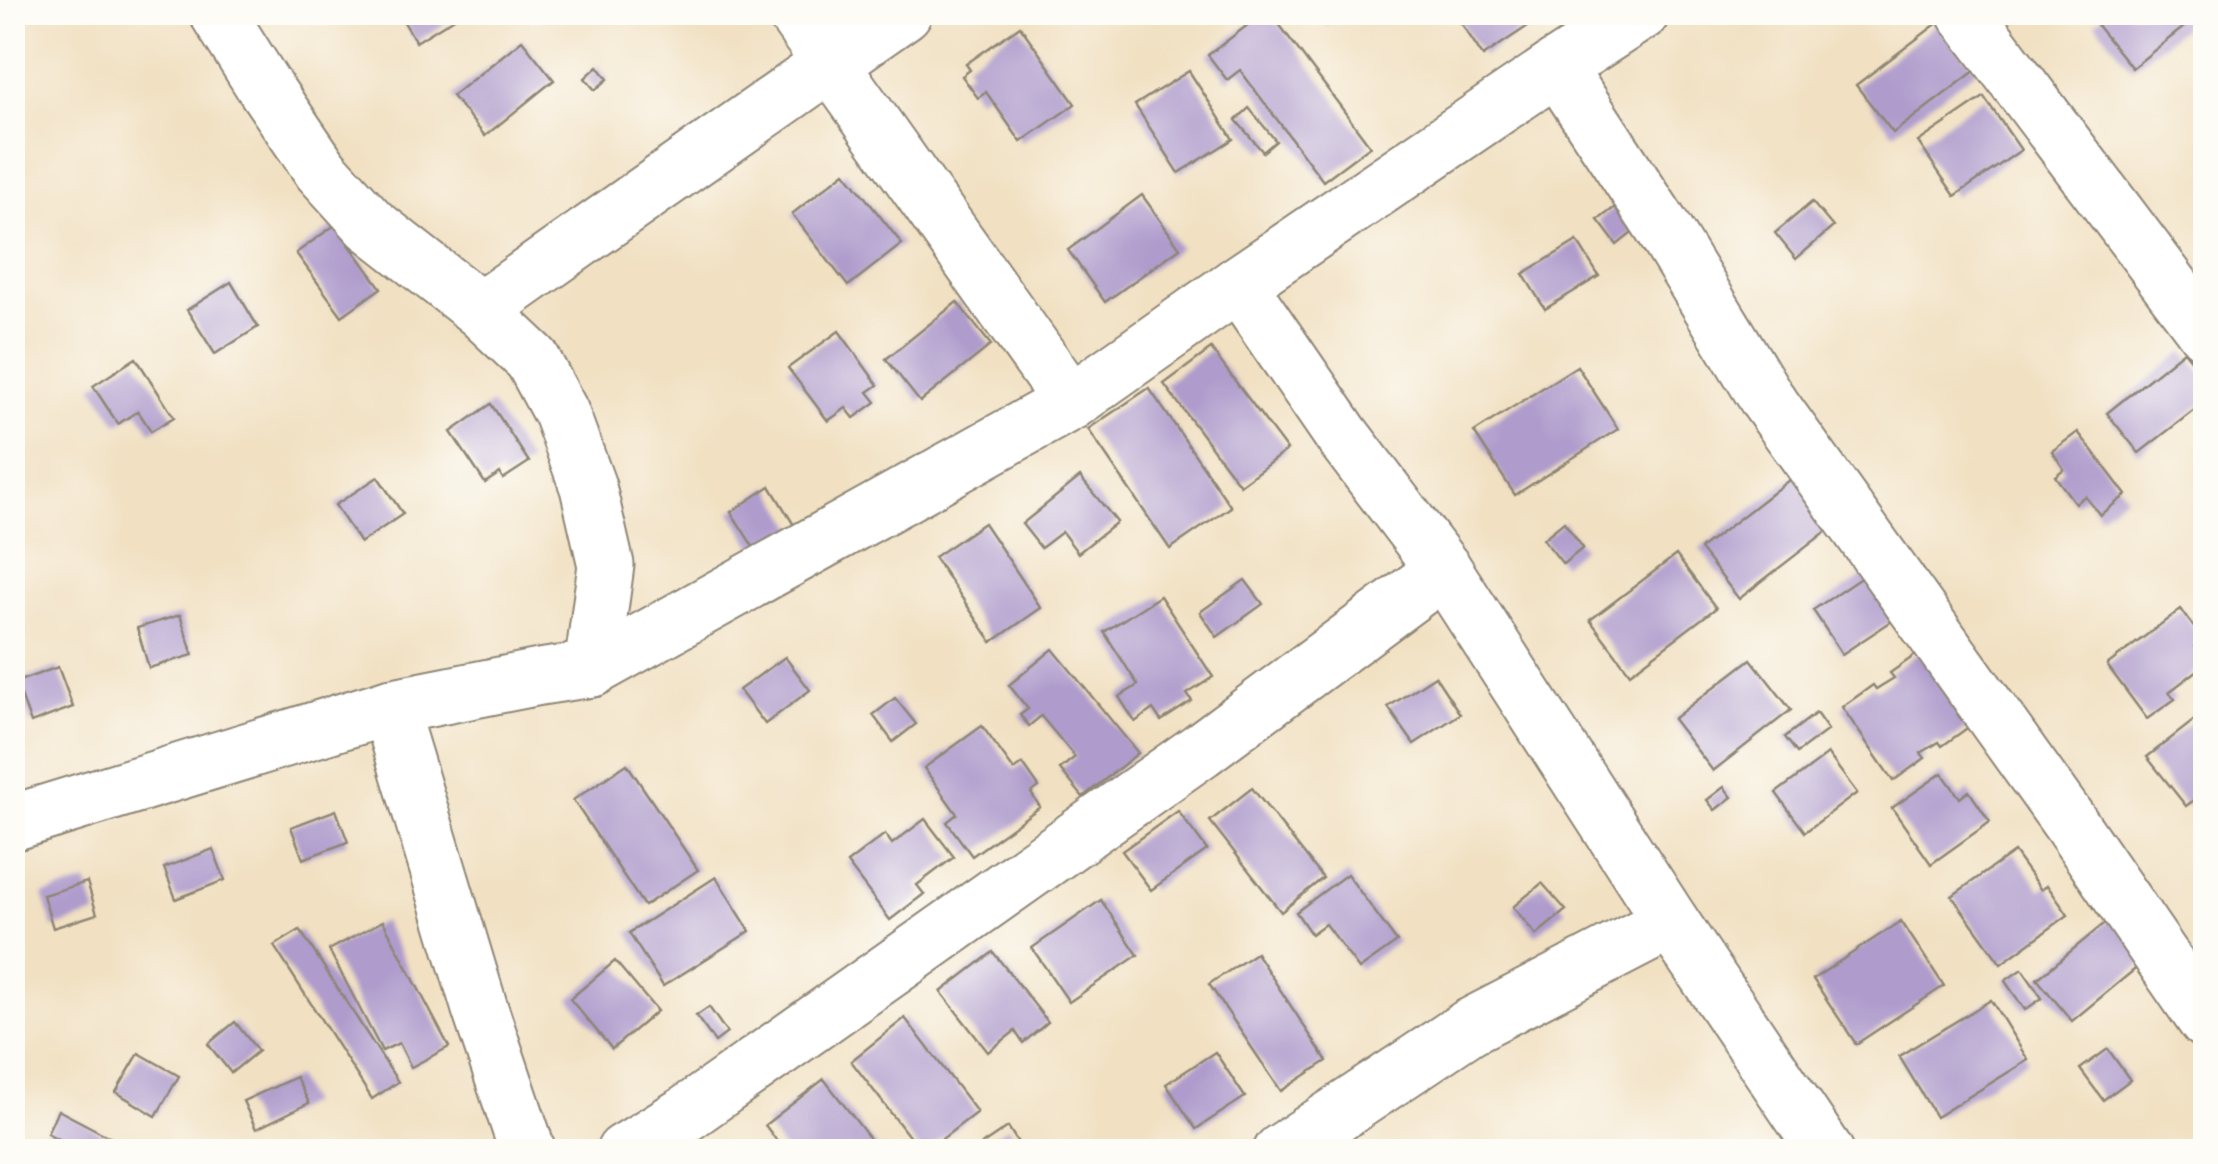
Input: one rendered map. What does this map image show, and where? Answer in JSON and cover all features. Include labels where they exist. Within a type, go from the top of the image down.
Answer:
[{"type":"street","points":[[218,12],[322,170],[370,224],[480,310],[532,358],[561,413],[588,487],[606,565],[592,670]]},
{"type":"street","points":[[794,12],[1070,402]]},
{"type":"street","points":[[480,310],[904,12]]},
{"type":"street","points":[[12,823],[389,707],[592,670],[1070,402],[1556,67],[1642,12]]},
{"type":"street","points":[[1964,12],[2206,332]]},
{"type":"street","points":[[1556,67],[1662,227],[1767,399],[2206,1020]]},
{"type":"street","points":[[1238,284],[1341,434],[1444,570],[1671,922],[1826,1152]]},
{"type":"street","points":[[624,1152],[686,1114],[1202,750],[1444,570]]},
{"type":"street","points":[[389,707],[480,1009],[528,1152]]},
{"type":"street","points":[[1281,1152],[1470,1028],[1671,922]]},
{"type":"building","points":[[398,12],[464,12],[416,42]]},
{"type":"building","points":[[1270,12],[1370,146],[1323,181],[1240,70],[1227,80],[1208,55]]},
{"type":"building","points":[[1318,12],[1343,12],[1326,25]]},
{"type":"building","points":[[1454,12],[1536,12],[1540,18],[1483,56]]},
{"type":"building","points":[[2108,12],[2203,12],[2132,68],[2095,23]]},
{"type":"building","points":[[1939,22],[1976,70],[1893,133],[1856,85]]},
{"type":"building","points":[[1020,26],[1075,104],[1021,142],[986,92],[978,98],[962,76],[970,70],[966,64]]},
{"type":"building","points":[[522,40],[554,80],[485,136],[452,96]]},
{"type":"building","points":[[598,66],[608,79],[595,90],[585,78]]},
{"type":"building","points":[[1189,71],[1233,139],[1179,173],[1135,105]]},
{"type":"building","points":[[1984,97],[2021,150],[1955,196],[1918,142]]},
{"type":"building","points":[[1249,108],[1276,141],[1263,152],[1236,120]]},
{"type":"building","points":[[845,172],[902,244],[848,286],[792,214]]},
{"type":"building","points":[[1142,195],[1180,248],[1105,302],[1068,250]]},
{"type":"building","points":[[1812,202],[1833,227],[1796,259],[1775,233]]},
{"type":"building","points":[[1618,205],[1637,229],[1617,245],[1598,220]]},
{"type":"building","points":[[335,225],[381,288],[342,316],[296,253]]},
{"type":"building","points":[[1577,241],[1599,276],[1545,309],[1523,274]]},
{"type":"building","points":[[231,282],[258,327],[215,354],[187,310]]},
{"type":"building","points":[[957,302],[991,345],[920,402],[886,359]]},
{"type":"building","points":[[839,331],[878,385],[868,392],[876,402],[854,418],[846,408],[828,421],[788,368]]},
{"type":"building","points":[[1211,349],[1287,450],[1240,485],[1164,384]]},
{"type":"building","points":[[2184,351],[2206,378],[2206,401],[2139,453],[2107,413]]},
{"type":"building","points":[[136,358],[174,417],[151,431],[138,411],[118,424],[93,386]]},
{"type":"building","points":[[1577,366],[1618,429],[1515,495],[1474,432]]},
{"type":"building","points":[[1149,388],[1231,507],[1170,549],[1088,429]]},
{"type":"building","points":[[491,404],[529,462],[503,479],[500,473],[485,483],[451,432]]},
{"type":"building","points":[[2078,432],[2126,495],[2100,515],[2085,496],[2075,503],[2055,476],[2064,469],[2052,451]]},
{"type":"building","points":[[1798,473],[1837,523],[1739,599],[1700,549]]},
{"type":"building","points":[[378,477],[403,514],[360,543],[335,505]]},
{"type":"building","points":[[1080,477],[1117,522],[1078,553],[1062,532],[1041,548],[1022,524]]},
{"type":"building","points":[[770,486],[797,530],[759,556],[731,512]]},
{"type":"building","points":[[1564,522],[1583,548],[1563,564],[1543,539]]},
{"type":"building","points":[[984,523],[1041,608],[992,642],[934,557]]},
{"type":"building","points":[[1676,555],[1716,608],[1630,673],[1590,620]]},
{"type":"building","points":[[1868,573],[1898,617],[1842,654],[1813,610]]},
{"type":"building","points":[[1245,580],[1263,604],[1217,637],[1200,612]]},
{"type":"building","points":[[1160,596],[1213,677],[1187,694],[1192,701],[1161,721],[1153,709],[1135,722],[1119,697],[1138,685],[1104,632]]},
{"type":"building","points":[[2181,609],[2203,640],[2195,646],[2206,664],[2169,692],[2175,699],[2147,719],[2107,665]]},
{"type":"building","points":[[180,615],[193,655],[149,668],[137,628]]},
{"type":"building","points":[[1053,649],[1138,753],[1083,797],[1060,769],[1075,757],[1041,716],[1029,726],[1020,715],[1028,709],[1009,685]]},
{"type":"building","points":[[1921,651],[1973,724],[1942,746],[1939,742],[1921,753],[1925,758],[1893,781],[1842,707],[1873,685],[1876,689],[1894,678],[1890,673]]},
{"type":"building","points":[[785,657],[810,690],[765,724],[739,690]]},
{"type":"building","points":[[1751,659],[1791,710],[1713,771],[1673,719]]},
{"type":"building","points":[[58,667],[73,707],[31,723],[16,682]]},
{"type":"building","points":[[1435,676],[1460,714],[1414,744],[1388,707]]},
{"type":"building","points":[[895,698],[916,724],[893,742],[873,715]]},
{"type":"building","points":[[2206,711],[2206,791],[2186,806],[2147,757]]},
{"type":"building","points":[[1816,713],[1828,730],[1797,753],[1785,737]]},
{"type":"building","points":[[982,726],[1014,770],[1023,764],[1039,787],[1031,793],[1040,807],[972,856],[947,822],[957,814],[924,768]]},
{"type":"building","points":[[1828,754],[1857,793],[1805,832],[1776,793]]},
{"type":"building","points":[[627,764],[698,870],[644,906],[573,800]]},
{"type":"building","points":[[1942,773],[1960,798],[1969,791],[1990,822],[1931,864],[1892,808]]},
{"type":"building","points":[[1724,787],[1732,797],[1715,810],[1707,800]]},
{"type":"building","points":[[1252,788],[1323,878],[1281,912],[1210,821]]},
{"type":"building","points":[[336,810],[348,842],[303,859],[291,827]]},
{"type":"building","points":[[1178,811],[1207,850],[1151,890],[1122,851]]},
{"type":"building","points":[[925,819],[954,857],[917,885],[924,894],[890,920],[847,863],[885,834],[892,844]]},
{"type":"building","points":[[213,849],[225,880],[176,899],[164,868]]},
{"type":"building","points":[[2014,852],[2041,890],[2047,885],[2068,915],[2001,964],[1952,896]]},
{"type":"building","points":[[1347,874],[1397,942],[1359,969],[1325,924],[1311,934],[1296,912]]},
{"type":"building","points":[[716,877],[750,931],[663,986],[629,933]]},
{"type":"building","points":[[87,882],[97,914],[53,928],[43,895]]},
{"type":"building","points":[[1542,883],[1566,910],[1536,935],[1513,907]]},
{"type":"building","points":[[1101,900],[1138,955],[1069,1002],[1032,948]]},
{"type":"building","points":[[2116,914],[2151,956],[2072,1021],[2037,979]]},
{"type":"building","points":[[383,921],[449,1047],[411,1067],[399,1043],[382,1051],[329,950]]},
{"type":"building","points":[[1901,921],[1944,986],[1856,1044],[1813,979]]},
{"type":"building","points":[[300,930],[398,1082],[372,1099],[274,946]]},
{"type":"building","points":[[993,952],[1048,1022],[1023,1043],[1015,1031],[988,1052],[941,992]]},
{"type":"building","points":[[1256,953],[1327,1061],[1281,1091],[1209,984]]},
{"type":"building","points":[[615,961],[657,1011],[612,1049],[570,999]]},
{"type":"building","points":[[2022,969],[2042,998],[2025,1010],[2005,981]]},
{"type":"building","points":[[1991,1000],[2028,1060],[1936,1117],[1899,1056]]},
{"type":"building","points":[[709,1007],[727,1033],[715,1042],[696,1016]]},
{"type":"building","points":[[905,1018],[977,1112],[925,1152],[921,1152],[851,1061]]},
{"type":"building","points":[[235,1022],[258,1051],[231,1073],[208,1044]]},
{"type":"building","points":[[2108,1049],[2130,1080],[2103,1100],[2080,1069]]},
{"type":"building","points":[[1215,1052],[1245,1097],[1196,1129],[1166,1084]]},
{"type":"building","points":[[139,1053],[179,1076],[156,1116],[116,1092]]},
{"type":"building","points":[[296,1077],[309,1103],[256,1129],[243,1101]]},
{"type":"building","points":[[824,1079],[880,1152],[785,1152],[765,1125]]},
{"type":"building","points":[[58,1110],[138,1152],[66,1152],[69,1145],[47,1133]]},
{"type":"building","points":[[1008,1127],[1024,1152],[971,1152]]}]
